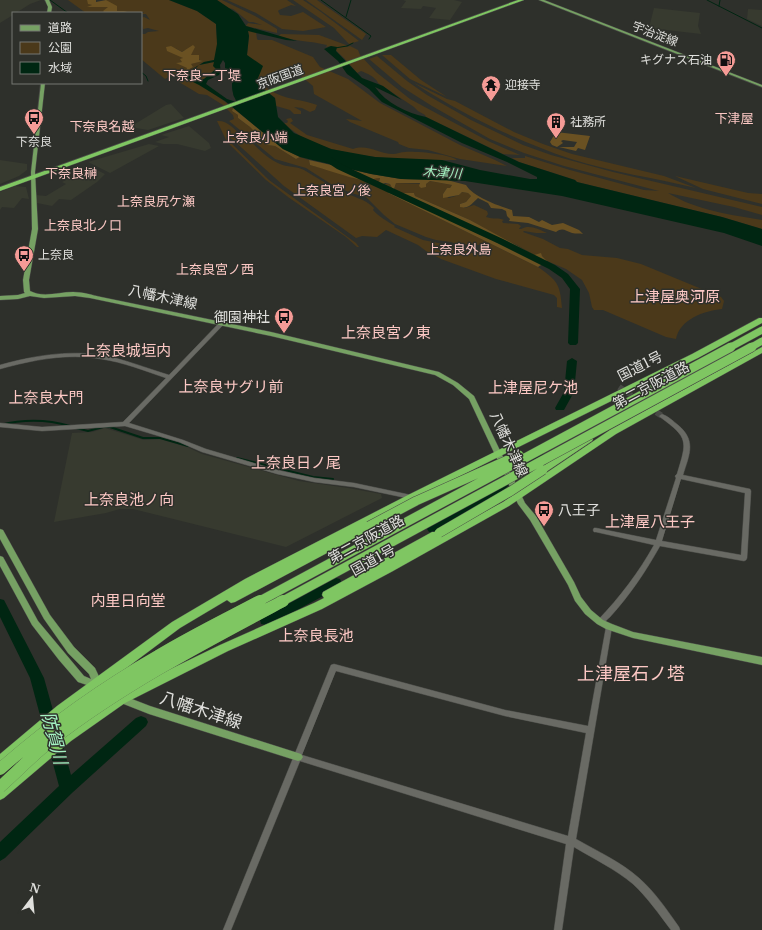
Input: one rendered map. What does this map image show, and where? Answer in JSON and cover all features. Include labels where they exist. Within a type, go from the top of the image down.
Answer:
[{"type":"highway","name":"京阪国道","points":[[372,54],[516,0]]},
{"type":"highway","name":"京阪国道","points":[[0,189],[522,0]]},
{"type":"highway","name":"京阪国道","points":[[0,186],[33,176]]},
{"type":"highway","name":"国道1号","points":[[0,761],[60,710],[98,684],[176,626],[249,582],[411,497],[500,457],[762,320]]},
{"type":"highway","name":"第二京阪道路","points":[[0,769],[44,731],[79,706],[159,655],[762,330]]},
{"type":"highway","name":"第二京阪道路","points":[[0,787],[51,742],[87,715],[168,663],[762,341]]},
{"type":"highway","name":"国道1号","points":[[0,794],[67,737],[121,699],[224,648],[271,628],[331,599],[506,504],[517,493],[613,432],[762,350]]},
{"type":"highway","points":[[176,626],[248,590],[422,498],[549,441],[631,400]]},
{"type":"highway","points":[[271,628],[347,583],[439,533],[511,491],[632,411]]},
{"type":"main road","points":[[47,0],[50,6],[49,12]]},
{"type":"main road","name":"宇治淀線","points":[[540,0],[762,86]]},
{"type":"main road","points":[[30,294],[27,292],[26,287],[34,234],[33,176],[43,84]]},
{"type":"main road","name":"八幡木津線","points":[[0,298],[18,297],[30,294],[76,294],[88,296],[313,342],[437,373],[460,386],[472,398],[517,493],[571,584],[578,599],[588,612],[609,627],[633,635],[762,661]]},
{"type":"main road","name":"八幡木津線","points":[[0,532],[47,617],[72,650],[92,671],[98,684]]},
{"type":"main road","name":"八幡木津線","points":[[0,559],[35,623],[82,679],[98,684],[121,699],[298,757]]},
{"type":"street","points":[[125,424],[222,323]]},
{"type":"street","points":[[0,367],[35,359],[81,356],[99,357],[169,377]]},
{"type":"street","points":[[600,622],[615,607],[634,583],[658,543],[678,476],[687,452],[687,440],[681,430],[662,416]]},
{"type":"street","points":[[0,425],[42,429],[125,424],[181,441],[204,451],[277,472],[314,480],[354,485],[411,497]]},
{"type":"street","points":[[596,530],[658,543],[744,558],[748,491],[678,476]]},
{"type":"street","points":[[558,930],[571,841],[609,627]]},
{"type":"street","points":[[227,930],[334,667],[505,713],[591,730]]},
{"type":"street","points":[[298,757],[571,841],[606,861],[636,882],[662,911],[676,930]]},
{"type":"shaded area","points":[[0,0],[41,0],[30,4],[18,12],[12,12],[12,16],[0,23]]},
{"type":"shaded area","points":[[87,0],[96,0],[96,2],[106,0],[117,6],[117,11],[128,12],[104,12],[103,11],[108,7],[87,7],[92,5],[88,4]]},
{"type":"shaded area","points":[[403,0],[454,0],[462,2],[450,20],[429,18],[436,8],[423,6],[421,9],[401,8],[406,1]]},
{"type":"shaded area","points":[[654,8],[700,13],[698,26],[701,34],[649,28]]},
{"type":"shaded area","points":[[748,9],[762,10],[762,26],[747,19]]},
{"type":"shaded area","points":[[193,45],[195,47],[191,55],[199,55],[199,60],[203,61],[191,64],[193,67],[186,71],[187,68],[176,63],[182,62],[180,59],[183,58],[167,51],[166,47],[171,46],[182,52]]},
{"type":"shaded area","points":[[171,104],[184,118],[148,130],[130,127],[166,105]]},
{"type":"shaded area","points":[[233,108],[283,149],[300,157],[296,159],[275,146],[267,145],[250,127],[238,118],[238,115],[232,111]]},
{"type":"shaded area","points":[[189,126],[209,143],[211,148],[205,151],[177,144],[163,144],[155,142],[169,137],[161,135]]},
{"type":"shaded area","points":[[556,132],[590,136],[585,150],[578,148],[576,151],[559,147],[574,147],[577,142],[563,140],[561,141],[563,143],[557,147],[552,145],[550,142]]},
{"type":"shaded area","points":[[149,144],[159,146],[110,173],[88,162]]},
{"type":"shaded area","points":[[0,160],[27,164],[27,170],[19,176],[0,184]]},
{"type":"shaded area","points":[[309,160],[401,179],[447,180],[466,185],[480,197],[512,210],[513,216],[529,217],[539,222],[542,220],[552,225],[563,223],[579,230],[583,234],[562,230],[556,232],[528,223],[509,221],[510,219],[507,216],[506,211],[491,208],[488,203],[478,198],[469,206],[460,207],[460,204],[466,202],[471,196],[468,193],[462,192],[459,195],[443,198],[443,194],[447,188],[450,188],[452,185],[430,181],[426,184],[426,187],[421,188],[419,186],[420,183],[396,183],[394,189],[396,193],[414,193],[415,196],[470,220],[534,255],[541,253],[547,261],[538,267],[388,193],[392,188],[390,184],[385,183],[378,186],[380,178],[362,180],[310,165]]},
{"type":"shaded area","points":[[91,167],[105,174],[97,182],[71,200],[59,199],[52,206],[37,203],[36,195],[46,196],[66,184],[62,182]]},
{"type":"shaded area","points":[[15,186],[26,187],[29,199],[22,198],[14,208],[2,207],[0,210],[0,192]]},
{"type":"shaded area","points":[[105,428],[144,440],[161,439],[187,447],[202,454],[299,481],[381,494],[382,498],[286,547],[133,509],[120,509],[106,513],[54,522],[72,433],[92,432]]},
{"type":"green space","points":[[68,0],[87,0],[89,4],[93,5],[88,7],[109,6],[109,12],[85,12]]},
{"type":"green space","points":[[106,0],[169,0],[197,11],[216,24],[217,52],[214,60],[204,62],[181,76],[170,76],[165,79],[142,60],[142,34],[159,31],[148,28],[143,29],[142,18],[144,17],[150,20],[146,14],[142,14],[144,12],[117,11]],"holes":[[[175,48],[182,52],[185,50],[190,55],[202,61],[190,64],[193,67],[186,71],[188,68],[177,63],[182,62],[183,58]]]},
{"type":"green space","points":[[217,0],[222,0],[255,16],[277,29],[277,33],[246,26],[248,23],[262,25],[249,22],[233,9],[228,8]]},
{"type":"green space","points":[[227,0],[287,0],[296,6],[291,5],[279,10],[280,15],[291,16],[303,12],[326,27],[303,31],[282,29],[256,13]]},
{"type":"green space","points":[[293,0],[303,0],[359,41],[349,44],[334,28]]},
{"type":"green space","points":[[306,0],[317,0],[366,34],[362,40]]},
{"type":"green space","points":[[251,30],[256,32],[258,40],[272,40],[313,57],[320,67],[348,79],[380,103],[460,145],[507,166],[460,159],[428,150],[409,148],[399,144],[398,142],[350,122],[346,119],[362,121],[314,94],[313,86],[296,72],[288,79],[272,79],[267,82],[266,87],[284,97],[317,105],[315,110],[310,112],[302,108],[294,107],[301,111],[301,114],[294,114],[290,110],[276,106],[275,98],[256,83],[247,55],[249,36],[248,31]]},
{"type":"green space","points":[[281,34],[319,35],[358,50],[360,55],[376,72],[410,99],[488,141],[520,155],[503,154],[426,117],[414,107],[378,83],[371,76],[361,71],[357,73],[331,46],[326,47],[327,45],[278,36]]},
{"type":"green space","points":[[382,55],[391,55],[421,80],[447,97],[410,79]]},
{"type":"green space","points":[[377,56],[407,81],[427,95],[471,120],[523,145],[551,155],[613,172],[762,207],[762,215],[734,207],[668,193],[702,208],[762,220],[762,229],[722,217],[577,182],[575,180],[519,162],[512,158],[525,158],[525,156],[644,190],[659,191],[564,166],[524,153],[490,139],[402,87],[369,59]]},
{"type":"green space","points":[[214,62],[216,69],[204,79],[199,81],[189,74],[199,65]]},
{"type":"green space","points":[[183,77],[216,95],[233,108],[232,111],[238,115],[238,118],[250,127],[267,145],[275,146],[296,159],[300,157],[309,160],[310,165],[368,180],[380,178],[379,182],[383,184],[390,184],[392,188],[388,193],[538,267],[550,276],[557,284],[562,308],[557,307],[557,298],[554,295],[496,279],[441,259],[418,245],[386,230],[377,237],[362,236],[356,238],[284,186],[232,139],[229,139],[229,141],[269,180],[356,243],[359,247],[357,247],[346,237],[266,180],[227,142],[217,121],[230,125],[240,134],[240,137],[248,142],[250,141],[264,154],[276,162],[304,170],[332,186],[363,200],[374,208],[373,210],[383,219],[395,226],[394,227],[423,240],[453,246],[477,255],[481,245],[456,244],[426,237],[395,224],[366,197],[351,193],[331,184],[306,168],[275,159],[229,121],[234,119],[233,115],[223,105],[207,95],[199,94],[179,82]]},
{"type":"green space","points":[[414,83],[447,99],[455,101],[514,132],[543,144],[572,154],[664,176],[696,188],[602,168],[550,152],[490,126],[452,106]]},
{"type":"green space","points":[[291,118],[293,121],[290,123],[307,135],[353,149],[369,148],[388,154],[417,152],[447,156],[457,160],[414,160],[365,156],[342,151],[319,145],[300,136],[284,123],[287,123],[288,121],[286,119]]},
{"type":"green space","points":[[675,176],[748,193],[762,194],[762,204],[703,189]]},
{"type":"green space","points":[[430,181],[452,185],[450,188],[447,188],[443,194],[449,198],[459,195],[462,192],[468,193],[471,196],[466,202],[460,204],[465,208],[474,205],[487,211],[488,214],[486,217],[502,219],[504,220],[502,221],[503,223],[518,224],[521,226],[519,229],[531,227],[541,230],[547,233],[523,232],[543,239],[560,248],[568,249],[582,255],[617,258],[641,264],[721,297],[724,301],[722,309],[694,317],[682,326],[676,339],[666,337],[603,310],[594,310],[589,293],[582,280],[566,269],[547,261],[542,256],[534,255],[470,220],[415,196],[414,193],[396,193],[394,189],[396,183],[426,184]]},
{"type":"water","name":"木津川","points":[[169,0],[217,0],[238,14],[246,26],[297,41],[286,40],[248,31],[249,36],[247,55],[263,66],[256,83],[275,98],[278,117],[294,133],[331,149],[375,157],[442,160],[480,170],[537,179],[537,177],[507,162],[462,143],[382,102],[369,89],[347,74],[338,61],[324,49],[331,46],[337,47],[336,51],[362,78],[383,86],[402,100],[375,87],[385,98],[404,110],[426,117],[519,162],[575,180],[577,182],[722,217],[762,229],[762,246],[724,233],[562,196],[465,181],[401,179],[371,174],[300,157],[283,149],[225,101],[181,76],[199,65],[204,62],[214,60],[217,44],[216,24],[197,11]],"holes":[[[223,60],[225,63],[225,68],[232,77],[232,89],[236,102],[227,99],[206,84],[208,80],[221,73],[220,65]],[[214,62],[213,66],[216,69],[204,79],[199,81],[189,74],[199,65]]]},
{"type":"waterway","points":[[50,0],[67,12]]},
{"type":"waterway","points":[[321,0],[371,36],[369,39]]},
{"type":"waterway","points":[[346,17],[351,0]]},
{"type":"waterway","points":[[707,0],[762,28]]},
{"type":"waterway","points":[[719,6],[720,0]]},
{"type":"waterway","points":[[335,48],[347,46],[353,43]]},
{"type":"waterway","points":[[142,73],[146,76],[148,81]]},
{"type":"waterway","points":[[328,159],[340,167],[500,241],[552,267],[565,276],[575,289],[573,343]]},
{"type":"waterway","points":[[560,408],[569,392],[572,361]]},
{"type":"waterway","points":[[0,425],[18,422],[44,421],[70,426]]},
{"type":"waterway","points":[[76,428],[88,431],[103,427],[110,427],[143,438],[160,438],[188,446]]},
{"type":"waterway","points":[[518,473],[539,453]]},
{"type":"waterway","points":[[237,458],[313,477],[333,479]]},
{"type":"waterway","points":[[433,529],[477,505],[503,484]]},
{"type":"waterway","points":[[266,620],[336,583]]},
{"type":"waterway","name":"防賀川","points":[[0,604],[37,678],[67,788]]},
{"type":"waterway","points":[[67,788],[141,722]]},
{"type":"waterway","name":"防賀川","points":[[0,853],[67,788]]},
{"type":"tunnel","points":[[619,387],[662,416]]},
{"type":"place","name":"キグナス石油","points":[[726,77]]},
{"type":"place","name":"迎接寺","points":[[491,102]]},
{"type":"place","name":"下奈良","points":[[34,135]]},
{"type":"place","name":"社務所","points":[[556,139]]},
{"type":"place","name":"上奈良","points":[[24,272]]},
{"type":"place","name":"御園神社","points":[[284,334]]},
{"type":"place","name":"八王子","points":[[544,527]]},
{"type":"district","name":"下奈良一丁堤","points":[[202,75]]},
{"type":"district","name":"下津屋","points":[[734,118]]},
{"type":"district","name":"下奈良名越","points":[[102,126]]},
{"type":"district","name":"上奈良小端","points":[[255,137]]},
{"type":"district","name":"下奈良榊","points":[[71,173]]},
{"type":"district","name":"上奈良宮ノ後","points":[[332,190]]},
{"type":"district","name":"上奈良尻ケ瀬","points":[[156,201]]},
{"type":"district","name":"上奈良北ノ口","points":[[83,225]]},
{"type":"district","name":"上奈良外島","points":[[459,249]]},
{"type":"district","name":"上奈良宮ノ西","points":[[215,269]]},
{"type":"district","name":"上津屋奥河原","points":[[675,297]]},
{"type":"district","name":"上奈良宮ノ東","points":[[386,333]]},
{"type":"district","name":"上奈良城垣内","points":[[126,351]]},
{"type":"district","name":"上奈良サグリ前","points":[[231,387]]},
{"type":"district","name":"上津屋尼ケ池","points":[[533,388]]},
{"type":"district","name":"上奈良大門","points":[[46,398]]},
{"type":"district","name":"上奈良日ノ尾","points":[[296,463]]},
{"type":"district","name":"上奈良池ノ向","points":[[129,500]]},
{"type":"district","name":"上津屋八王子","points":[[650,522]]},
{"type":"district","name":"内里日向堂","points":[[128,601]]},
{"type":"district","name":"上奈良長池","points":[[316,636]]},
{"type":"district","name":"上津屋石ノ塔","points":[[631,674]]}]
